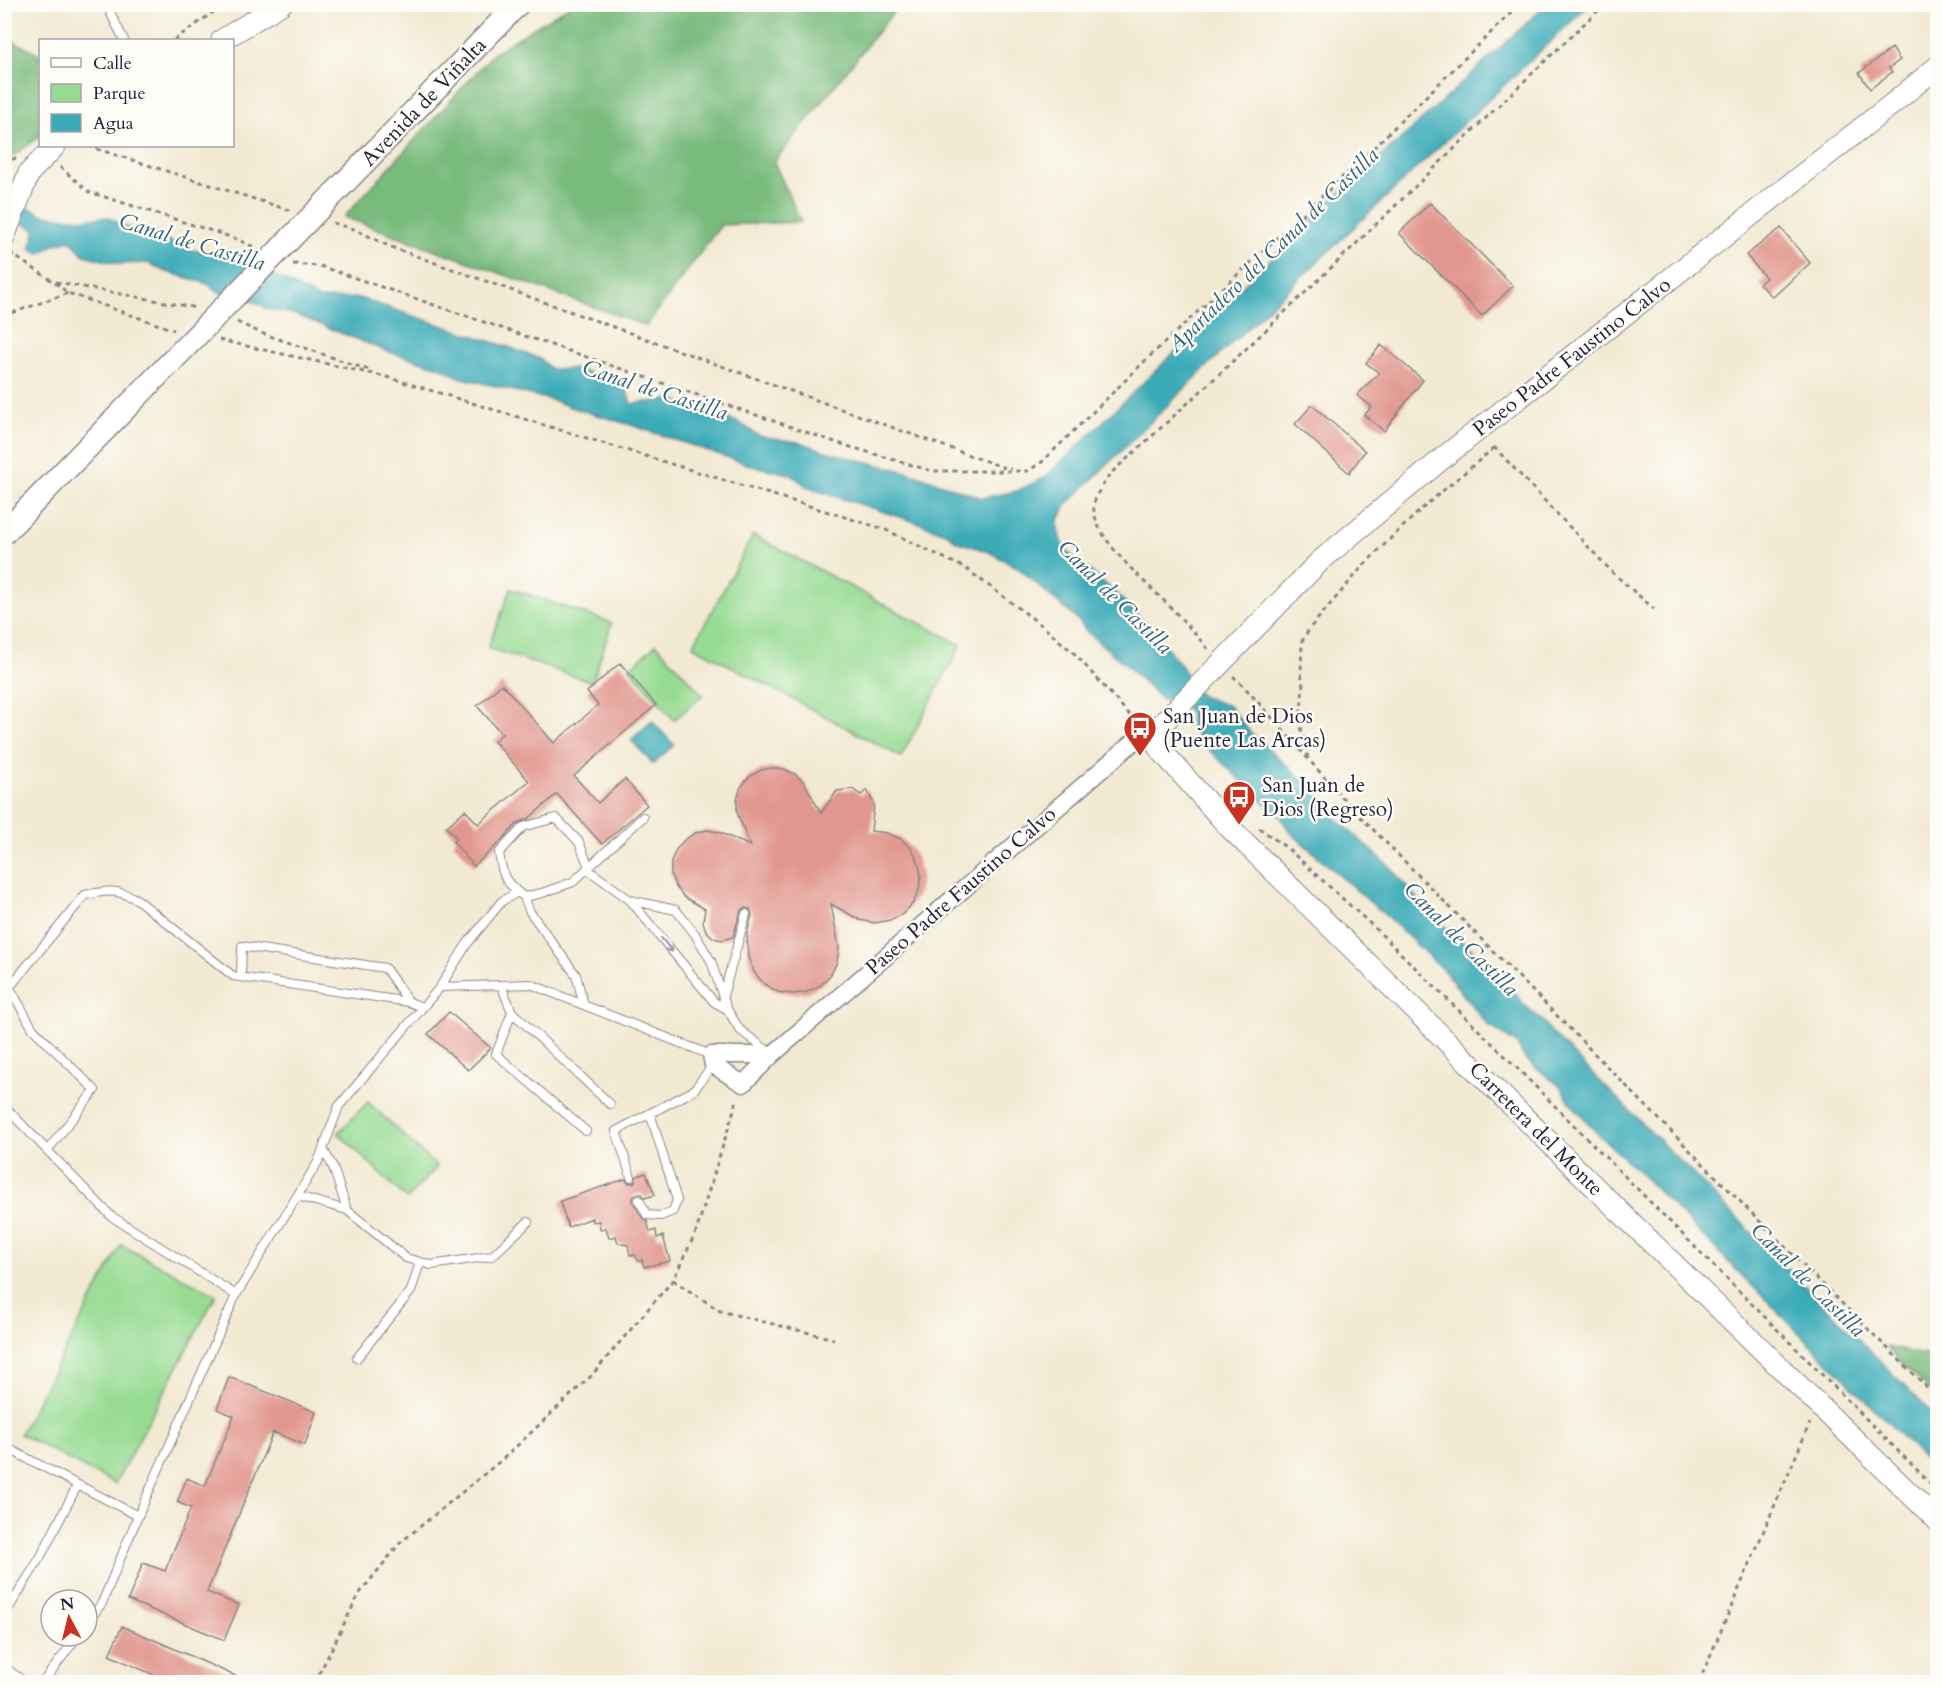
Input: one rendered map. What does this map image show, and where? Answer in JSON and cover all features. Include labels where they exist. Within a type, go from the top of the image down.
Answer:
[{"type":"main road","name":"Avenida de Viñalta","points":[[4,533],[518,4]]},
{"type":"street","points":[[224,39],[281,4]]},
{"type":"street","name":"Paseo Padre Faustino Calvo","points":[[743,1084],[772,1055],[1152,731],[1319,562],[1478,430],[1938,66]]},
{"type":"street","points":[[8,230],[29,173],[50,150]]},
{"type":"street","name":"Carretera del Monte","points":[[1152,731],[1159,748],[1229,826],[1938,1521]]},
{"type":"street","points":[[712,1060],[772,1055]]},
{"type":"street","points":[[712,1060],[743,1084]]},
{"type":"lane","points":[[106,4],[124,39]]},
{"type":"lane","points":[[99,1607],[236,1295],[318,1162],[339,1106],[440,987],[467,944],[502,901],[521,895],[543,893],[573,882],[643,817]]},
{"type":"lane","points":[[584,1005],[576,975],[530,912],[521,895],[503,878],[499,853],[523,827],[556,818],[579,842],[588,868],[630,900],[714,1002],[727,1010]]},
{"type":"lane","points":[[47,1151],[95,1090],[33,1029],[7,991],[85,895],[105,891],[121,892],[138,900],[233,976],[410,1002],[422,1007]]},
{"type":"lane","points":[[630,900],[676,910],[695,934],[711,961],[727,1010],[740,1030],[772,1055]]},
{"type":"lane","points":[[723,997],[746,914]]},
{"type":"lane","points":[[241,977],[242,946],[385,968],[410,1002]]},
{"type":"lane","points":[[440,987],[530,984],[712,1060],[693,1091],[616,1131],[631,1177]]},
{"type":"lane","points":[[501,985],[512,1012],[610,1104]]},
{"type":"lane","points":[[512,1012],[496,1054],[586,1131]]},
{"type":"lane","points":[[4,1106],[111,1216],[236,1295]]},
{"type":"lane","points":[[639,1200],[647,1215],[661,1216],[673,1211],[676,1200],[650,1113]]},
{"type":"lane","points":[[323,1149],[333,1167],[347,1210]]},
{"type":"lane","points":[[297,1196],[347,1210],[406,1258],[431,1265],[492,1256],[528,1222]]},
{"type":"lane","points":[[357,1358],[411,1291],[420,1262]]},
{"type":"lane","points":[[9,1449],[138,1516]]},
{"type":"lane","points":[[4,1616],[41,1556],[77,1486]]},
{"type":"lane","points":[[43,1683],[69,1648]]},
{"type":"lane","points":[[4,1667],[25,1683]]},
{"type":"path","points":[[175,39],[225,4]]},
{"type":"path","points":[[292,264],[320,266],[844,445],[932,471],[1028,471],[1042,462],[1149,357],[1362,159],[1520,4]]},
{"type":"path","points":[[1605,4],[1300,298],[1111,474],[1097,495],[1094,510],[1101,529],[1125,562],[1249,692],[1348,804],[1801,1263],[1938,1398]]},
{"type":"path","points":[[91,147],[311,218],[354,229],[391,247],[1005,468],[1028,471]]},
{"type":"path","points":[[50,150],[89,192],[234,238],[263,251]]},
{"type":"path","points":[[4,156],[10,160]]},
{"type":"path","points":[[4,249],[68,293],[160,327],[199,332],[387,377],[884,529],[965,568],[1040,624],[1076,654],[1152,731]]},
{"type":"path","points":[[4,316],[68,293]]},
{"type":"path","points":[[1478,430],[1613,573],[1654,609]]},
{"type":"path","points":[[1309,760],[1300,723],[1303,687],[1302,641],[1310,628],[1393,536],[1494,448]]},
{"type":"path","points":[[1254,824],[1287,848],[1376,929],[1509,1059],[1938,1491]]},
{"type":"path","points":[[315,1683],[359,1594],[400,1543],[504,1458],[591,1376],[673,1280],[696,1232],[743,1084]]},
{"type":"path","points":[[673,1280],[720,1311],[834,1339]]},
{"type":"path","points":[[1699,1683],[1818,1404]]},
{"type":"green space","points":[[572,4],[899,5],[774,162],[801,222],[721,225],[646,326],[344,217],[494,53]]},
{"type":"green space","points":[[4,37],[39,54],[39,137],[5,162]]},
{"type":"green space","points":[[753,535],[961,645],[901,757],[693,646]]},
{"type":"green space","points":[[511,589],[612,623],[592,682],[488,648]]},
{"type":"green space","points":[[656,644],[703,695],[674,720],[630,668]]},
{"type":"green space","points":[[368,1102],[437,1167],[407,1199],[338,1133]]},
{"type":"green space","points":[[121,1245],[216,1295],[115,1484],[20,1434]]},
{"type":"green space","points":[[1886,1347],[1937,1357],[1937,1398]]},
{"type":"water","name":"Canal de Castilla","points":[[1546,5],[1589,5],[1217,357],[1066,505],[1058,522],[1059,535],[1067,552],[1115,592],[1157,635],[1201,696],[1229,706],[1250,732],[1314,790],[1338,820],[1387,864],[1433,916],[1485,961],[1514,991],[1524,1005],[1541,1019],[1552,1033],[1937,1418],[1937,1472],[1645,1178],[1596,1132],[1570,1102],[1561,1087],[1525,1059],[1517,1044],[1488,1025],[1444,971],[1393,922],[1291,833],[1277,812],[1263,802],[1204,745],[1190,725],[1190,712],[1174,697],[1162,700],[1086,631],[1079,621],[1017,567],[989,552],[956,541],[948,534],[925,525],[809,488],[790,474],[753,466],[555,401],[459,377],[440,367],[386,351],[294,314],[267,309],[258,303],[215,291],[208,284],[164,271],[149,263],[119,264],[84,255],[70,240],[55,244],[39,254],[30,248],[36,230],[21,222],[5,218],[4,200],[11,205],[32,209],[43,215],[79,219],[108,217],[124,226],[149,230],[185,249],[239,257],[320,299],[359,298],[511,348],[540,359],[551,369],[577,369],[625,384],[631,404],[672,399],[740,423],[759,436],[803,443],[828,452],[911,473],[982,498],[1017,491],[1046,477],[1351,181],[1398,142]]},
{"type":"water","points":[[652,721],[674,745],[653,764],[631,740]]},
{"type":"building","points":[[1892,48],[1900,60],[1889,68],[1892,72],[1870,89],[1859,73]]},
{"type":"building","points":[[1430,203],[1513,286],[1482,316],[1399,233]]},
{"type":"building","points":[[1781,228],[1810,263],[1773,297],[1759,284],[1766,278],[1746,255]]},
{"type":"building","points":[[1381,345],[1423,380],[1384,431],[1364,415],[1372,407],[1357,395],[1379,373],[1366,363]]},
{"type":"building","points":[[1312,405],[1365,451],[1349,473],[1295,424]]},
{"type":"building","points":[[620,663],[656,705],[574,776],[598,803],[625,779],[647,805],[602,844],[557,794],[528,819],[518,823],[474,866],[453,842],[457,838],[446,827],[465,810],[478,824],[529,781],[494,741],[502,734],[477,706],[502,684],[554,743],[598,705],[587,692]]},
{"type":"building","points":[[784,769],[795,774],[804,782],[821,813],[837,791],[852,789],[861,795],[867,790],[874,804],[871,831],[887,833],[901,839],[911,848],[918,861],[921,875],[919,890],[913,903],[903,914],[890,920],[875,923],[860,920],[831,904],[839,947],[837,962],[831,974],[821,985],[807,992],[793,994],[778,992],[764,984],[754,972],[748,957],[747,934],[752,915],[750,909],[741,910],[733,937],[722,940],[714,938],[706,931],[703,922],[705,909],[684,897],[676,887],[671,875],[671,862],[676,850],[684,840],[695,833],[707,830],[719,832],[750,846],[737,812],[737,799],[741,787],[749,777],[761,770]]},
{"type":"building","points":[[449,1012],[491,1048],[468,1070],[428,1034]]},
{"type":"building","points":[[646,1173],[655,1195],[645,1198],[642,1194],[637,1194],[633,1197],[633,1202],[642,1218],[647,1221],[650,1232],[656,1230],[657,1238],[663,1236],[670,1261],[644,1267],[642,1260],[638,1261],[635,1255],[630,1255],[628,1245],[618,1243],[616,1236],[609,1238],[606,1228],[600,1229],[599,1221],[592,1222],[592,1218],[568,1227],[560,1201],[625,1179],[629,1183],[634,1183],[637,1176]]},
{"type":"building","points":[[229,1377],[316,1412],[305,1445],[273,1432],[207,1592],[239,1605],[224,1640],[128,1600],[143,1563],[165,1571],[191,1508],[177,1502],[187,1478],[205,1486],[234,1416],[217,1409]]},
{"type":"building","points":[[122,1626],[251,1683],[172,1683],[109,1655]]},
{"type":"place","name":"San Juan de Dios (Puente Las Arcas)","points":[[1140,757]]},
{"type":"place","name":"San Juan de Dios (Regreso)","points":[[1239,826]]},
{"type":"water label","name":"Apartadero del Canal de Castilla","points":[[1273,250]]}]
